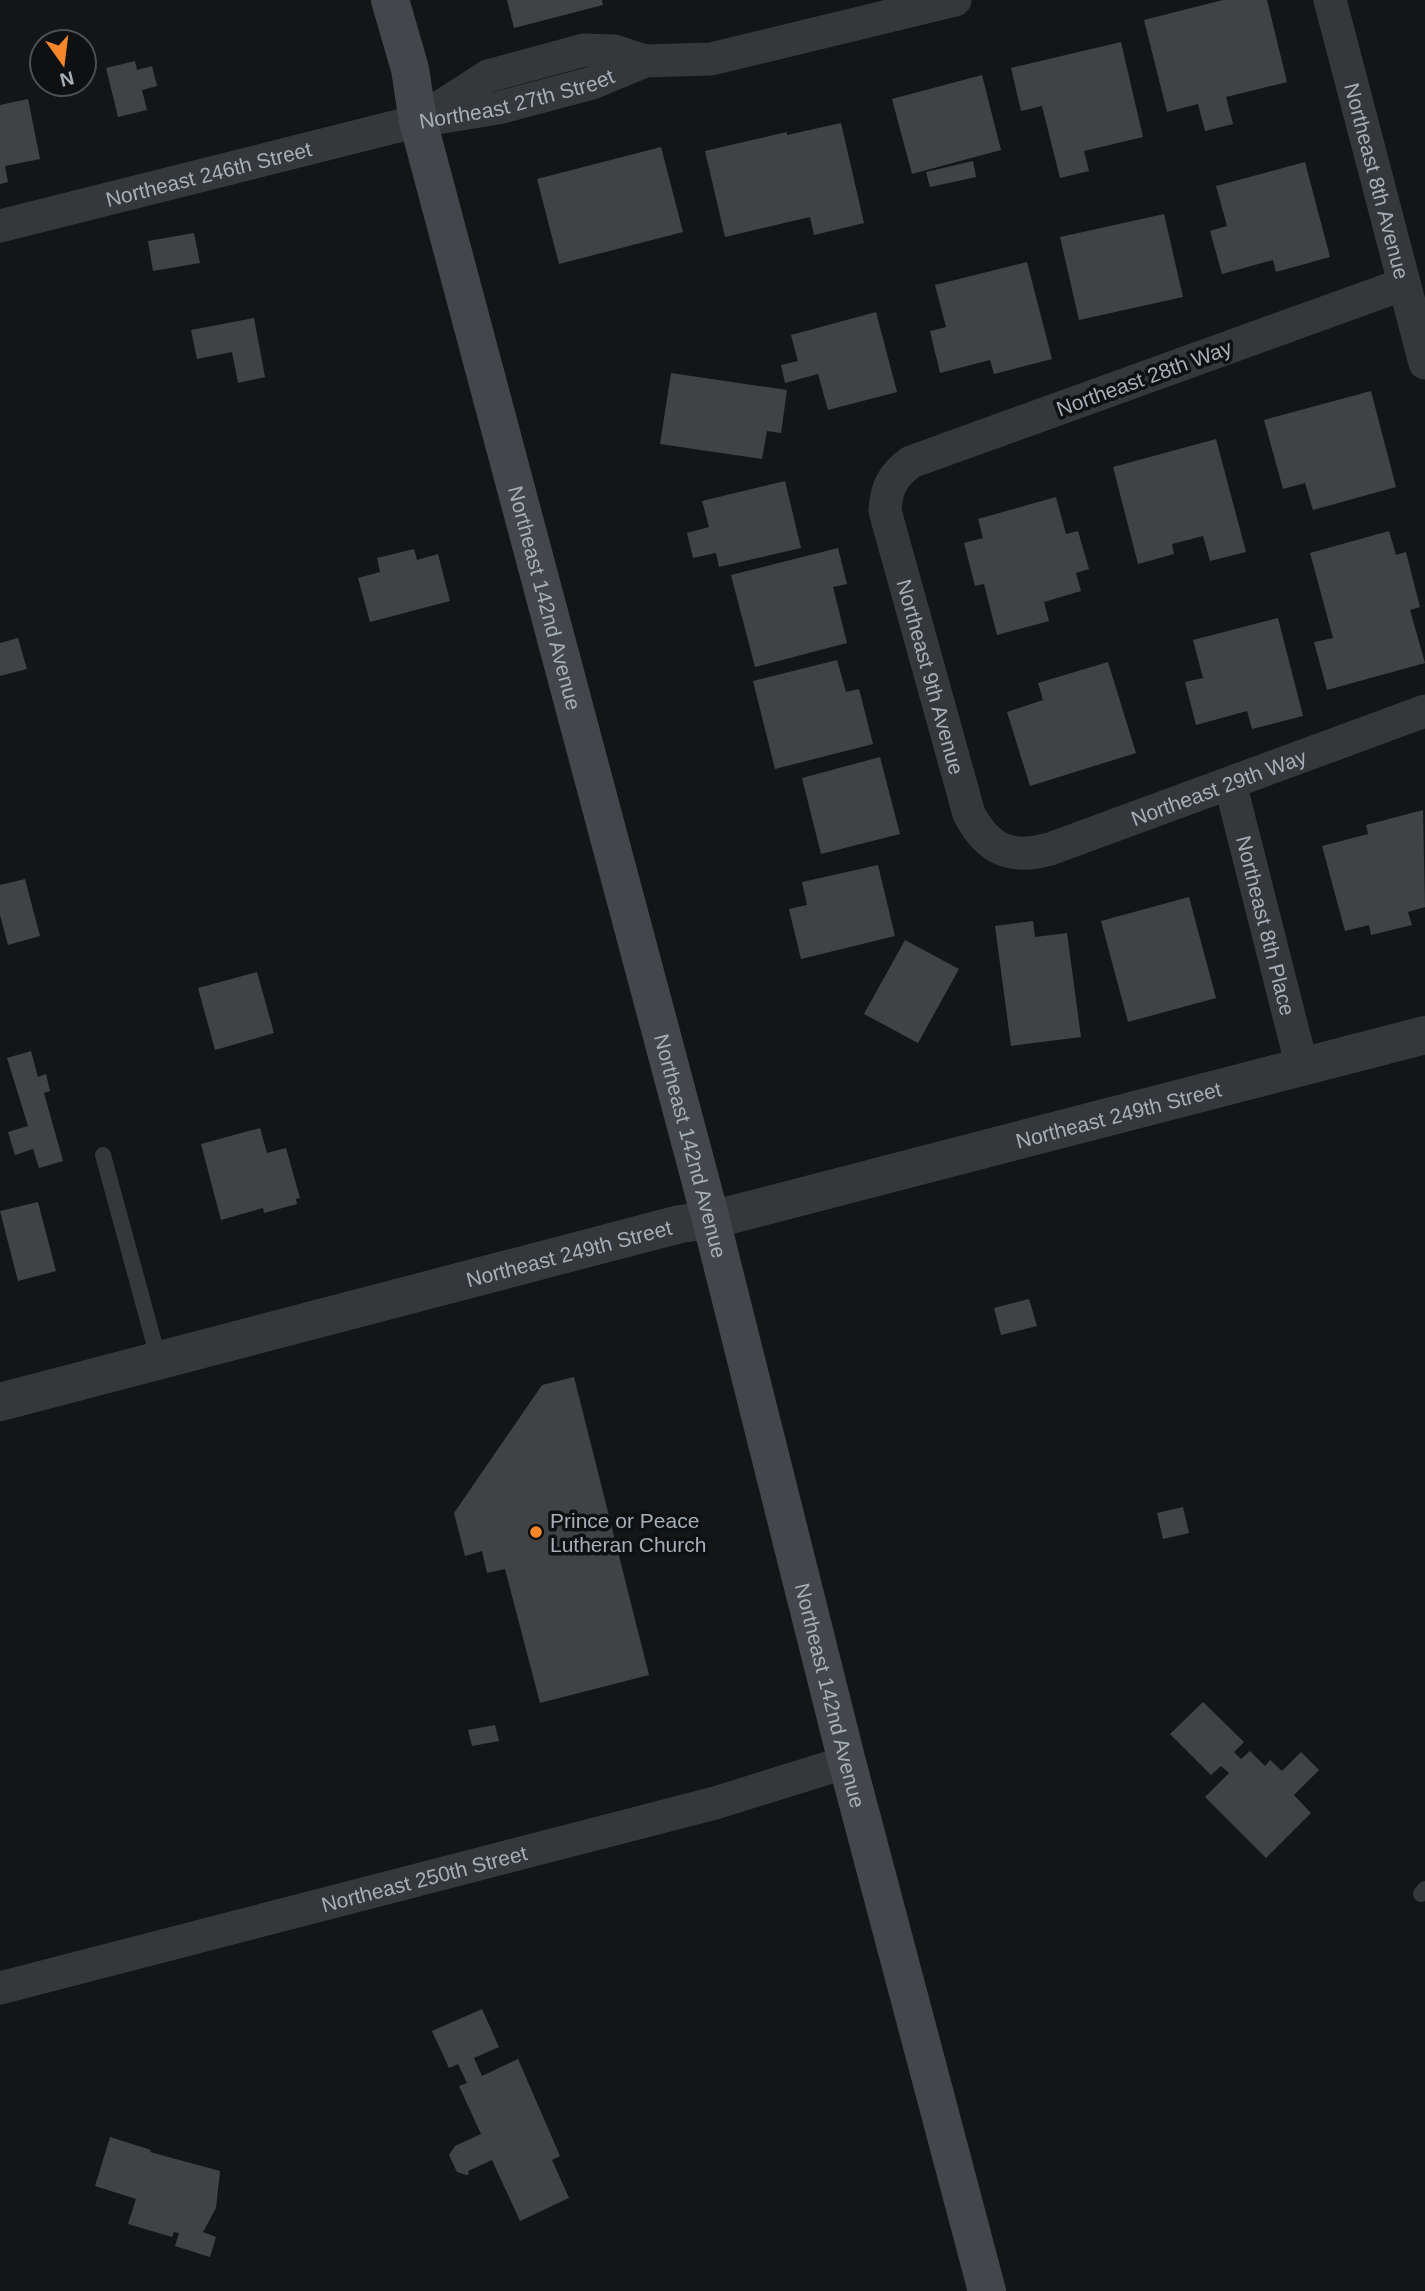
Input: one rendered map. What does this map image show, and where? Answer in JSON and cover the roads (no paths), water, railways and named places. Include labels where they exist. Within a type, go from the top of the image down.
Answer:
[{"type":"main road","name":"Northeast 142nd Avenue","points":[[390,0],[410,69],[418,121],[711,1220],[847,1762],[987,2291]]},
{"type":"street","name":"Northeast 27th Street","points":[[418,121],[498,108],[592,83],[645,61],[711,60],[955,0]]},
{"type":"street","name":"Northeast 8th Avenue","points":[[1330,0],[1425,363]]},
{"type":"street","name":"Northeast 246th Street","points":[[0,226],[418,121]]},
{"type":"street","name":"Northeast 28th Way","points":[[890,482],[911,462],[1404,284]]},
{"type":"street","name":"Northeast 9th Avenue","points":[[890,482],[885,511],[969,814],[978,831],[993,845],[1011,853]]},
{"type":"street","name":"Northeast 29th Way","points":[[1011,853],[1031,854],[1050,849],[1425,711]]},
{"type":"street","name":"Northeast 8th Place","points":[[1230,783],[1302,1067]]},
{"type":"street","name":"Northeast 249th Street","points":[[0,1402],[680,1224],[711,1220],[1425,1035]]},
{"type":"street","name":"Northeast 250th Street","points":[[0,1989],[715,1802],[847,1762]]},
{"type":"lane","points":[[103,1155],[159,1361]]},
{"type":"place","name":"Prince or Peace Lutheran Church","points":[[536,1532]]}]
